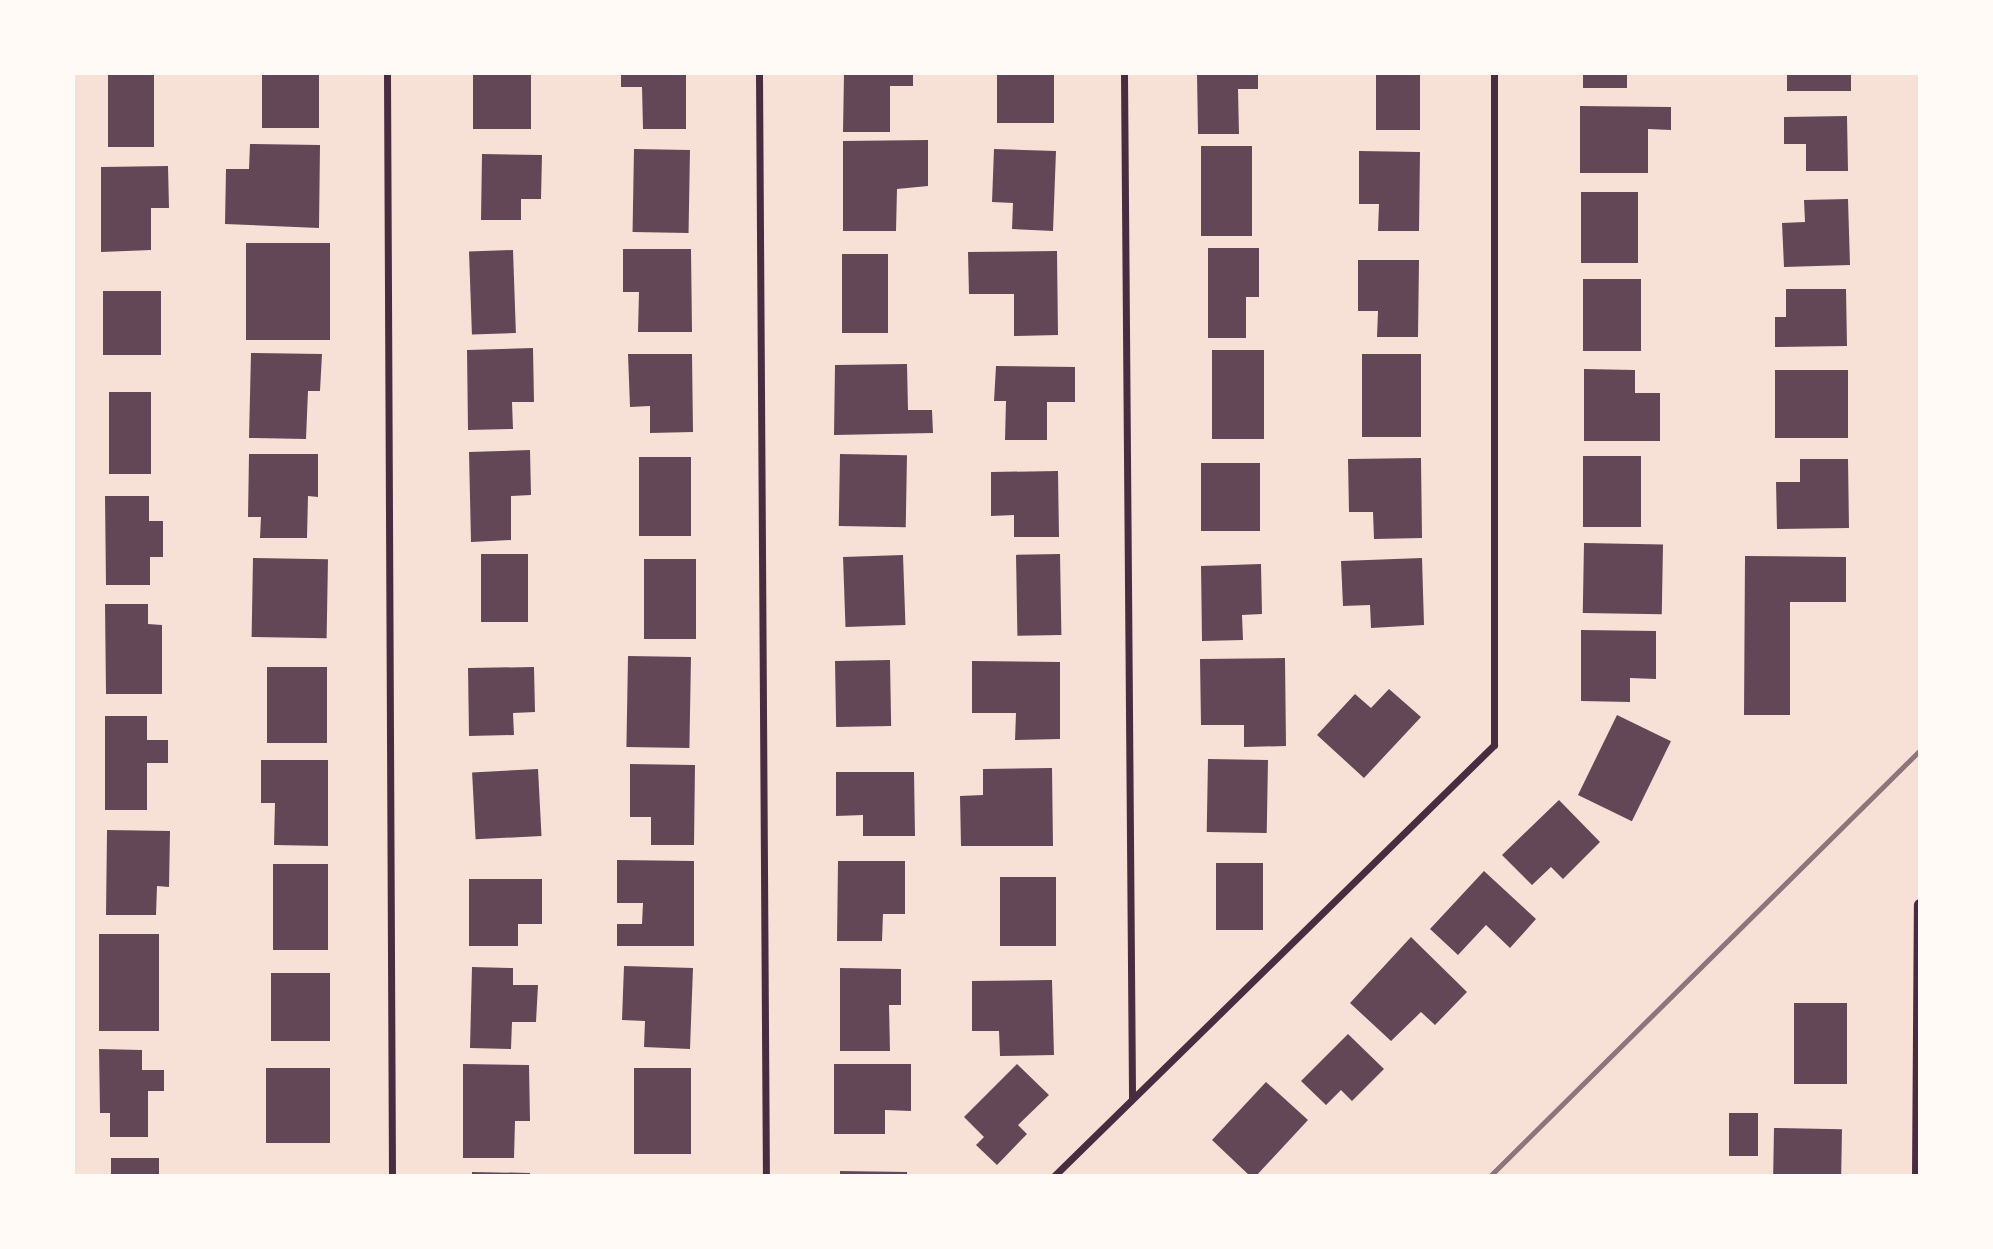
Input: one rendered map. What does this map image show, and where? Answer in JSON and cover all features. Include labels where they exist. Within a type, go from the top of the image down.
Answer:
[{"type":"street","points":[[387,74],[392,1175]]},
{"type":"street","points":[[759,74],[766,1175]]},
{"type":"street","points":[[1124,74],[1132,1098]]},
{"type":"street","points":[[1054,1175],[1494,745],[1494,74]]},
{"type":"street","points":[[1918,1175],[1920,905]]},
{"type":"building","points":[[108,74],[154,74],[154,147],[108,147]]},
{"type":"building","points":[[262,74],[319,74],[319,128],[262,128]]},
{"type":"building","points":[[473,74],[531,74],[531,129],[473,129]]},
{"type":"building","points":[[621,74],[686,74],[686,129],[643,129],[642,87],[621,87]]},
{"type":"building","points":[[844,74],[913,74],[913,86],[890,86],[890,132],[843,132]]},
{"type":"building","points":[[997,74],[1054,74],[1054,123],[997,123]]},
{"type":"building","points":[[1197,74],[1258,74],[1258,89],[1238,89],[1239,134],[1198,134]]},
{"type":"building","points":[[1376,74],[1420,74],[1420,130],[1376,130]]},
{"type":"building","points":[[1583,74],[1627,74],[1627,88],[1583,88]]},
{"type":"building","points":[[1787,74],[1851,74],[1851,91],[1787,91]]},
{"type":"building","points":[[1580,106],[1671,107],[1671,130],[1648,129],[1648,173],[1580,173]]},
{"type":"building","points":[[1847,116],[1848,171],[1806,171],[1806,144],[1784,144],[1784,117]]},
{"type":"building","points":[[928,140],[928,186],[897,189],[896,231],[843,231],[843,141]]},
{"type":"building","points":[[250,144],[320,145],[319,228],[225,224],[226,169],[249,169]]},
{"type":"building","points":[[1201,146],[1252,146],[1252,236],[1201,236]]},
{"type":"building","points":[[634,149],[690,150],[689,233],[633,232]]},
{"type":"building","points":[[994,149],[1056,151],[1053,231],[1012,229],[1013,203],[992,202]]},
{"type":"building","points":[[1359,151],[1420,152],[1419,231],[1378,231],[1379,204],[1359,204]]},
{"type":"building","points":[[482,154],[542,155],[541,199],[521,199],[521,220],[481,220]]},
{"type":"building","points":[[168,166],[169,208],[151,208],[151,250],[101,252],[101,167]]},
{"type":"building","points":[[1581,192],[1638,192],[1638,263],[1581,263]]},
{"type":"building","points":[[1848,199],[1850,265],[1784,267],[1782,223],[1805,222],[1804,200]]},
{"type":"building","points":[[246,243],[330,243],[330,340],[246,340]]},
{"type":"building","points":[[1208,248],[1259,248],[1259,297],[1246,297],[1246,338],[1208,338]]},
{"type":"building","points":[[623,249],[691,249],[692,332],[638,332],[639,292],[623,292]]},
{"type":"building","points":[[513,250],[516,333],[472,334],[469,252]]},
{"type":"building","points":[[1057,251],[1058,335],[1014,336],[1014,294],[969,294],[968,252]]},
{"type":"building","points":[[842,254],[888,254],[888,333],[842,333]]},
{"type":"building","points":[[1358,260],[1419,260],[1418,337],[1377,337],[1378,311],[1358,311]]},
{"type":"building","points":[[1583,279],[1641,279],[1641,351],[1583,351]]},
{"type":"building","points":[[1786,289],[1846,289],[1847,346],[1775,347],[1775,317],[1786,317]]},
{"type":"building","points":[[103,291],[161,291],[161,355],[103,355]]},
{"type":"building","points":[[533,348],[534,402],[512,402],[513,429],[468,430],[467,350]]},
{"type":"building","points":[[1212,350],[1264,350],[1264,439],[1212,439]]},
{"type":"building","points":[[251,353],[322,354],[320,391],[308,391],[306,439],[249,438]]},
{"type":"building","points":[[628,354],[692,354],[693,432],[650,433],[650,406],[630,407]]},
{"type":"building","points":[[1362,354],[1421,354],[1421,437],[1362,437]]},
{"type":"building","points":[[907,364],[908,410],[932,410],[933,433],[834,435],[835,365]]},
{"type":"building","points":[[996,366],[1075,367],[1075,402],[1047,402],[1047,440],[1005,440],[1006,401],[994,401]]},
{"type":"building","points":[[1584,369],[1635,370],[1635,393],[1660,393],[1660,441],[1584,441]]},
{"type":"building","points":[[1775,370],[1848,370],[1848,438],[1775,438]]},
{"type":"building","points":[[109,392],[151,392],[151,474],[109,474]]},
{"type":"building","points":[[530,450],[531,495],[511,496],[511,540],[471,542],[469,452]]},
{"type":"building","points":[[249,454],[318,454],[318,497],[308,496],[307,538],[260,538],[261,517],[248,517]]},
{"type":"building","points":[[840,454],[907,455],[906,527],[839,526]]},
{"type":"building","points":[[1583,456],[1641,456],[1641,527],[1583,527]]},
{"type":"building","points":[[639,457],[691,457],[691,536],[639,536]]},
{"type":"building","points":[[1421,458],[1422,538],[1374,539],[1373,512],[1349,512],[1348,459]]},
{"type":"building","points":[[1800,459],[1848,459],[1849,528],[1777,529],[1776,482],[1800,482]]},
{"type":"building","points":[[1201,463],[1260,463],[1260,531],[1201,531]]},
{"type":"building","points":[[1058,471],[1059,537],[1014,537],[1014,515],[991,516],[991,472]]},
{"type":"building","points":[[105,496],[149,496],[149,521],[163,521],[163,557],[150,557],[150,585],[106,585]]},
{"type":"building","points":[[1584,543],[1663,544],[1662,614],[1583,613]]},
{"type":"building","points":[[481,554],[528,554],[528,622],[481,622]]},
{"type":"building","points":[[1060,554],[1061,635],[1017,636],[1016,555]]},
{"type":"building","points":[[903,555],[905,625],[845,627],[843,557]]},
{"type":"building","points":[[1745,556],[1846,557],[1846,602],[1790,602],[1790,715],[1744,715]]},
{"type":"building","points":[[253,558],[328,559],[327,638],[252,637]]},
{"type":"building","points":[[1422,558],[1424,625],[1371,628],[1370,605],[1343,606],[1341,561]]},
{"type":"building","points":[[644,559],[696,559],[696,639],[644,639]]},
{"type":"building","points":[[1261,564],[1262,614],[1242,615],[1243,640],[1202,641],[1201,566]]},
{"type":"building","points":[[105,604],[148,604],[148,624],[162,625],[162,694],[106,694]]},
{"type":"building","points":[[1581,630],[1656,631],[1656,679],[1630,678],[1630,702],[1581,701]]},
{"type":"building","points":[[628,656],[691,657],[689,748],[626,747]]},
{"type":"building","points":[[1285,658],[1286,746],[1244,747],[1244,725],[1201,725],[1200,659]]},
{"type":"building","points":[[890,660],[891,726],[836,727],[835,661]]},
{"type":"building","points":[[972,661],[1060,662],[1060,739],[1015,740],[1016,713],[972,713]]},
{"type":"building","points":[[267,667],[327,667],[327,743],[267,743]]},
{"type":"building","points":[[534,667],[535,712],[513,713],[514,735],[469,736],[468,668]]},
{"type":"building","points":[[1389,689],[1421,717],[1364,778],[1317,735],[1355,694],[1371,708]]},
{"type":"building","points":[[1617,715],[1671,741],[1632,821],[1578,795]]},
{"type":"building","points":[[105,716],[147,716],[147,740],[168,740],[168,763],[147,763],[147,810],[105,810]]},
{"type":"building","points":[[1208,759],[1268,760],[1267,833],[1207,832]]},
{"type":"building","points":[[261,760],[328,760],[328,846],[274,845],[275,803],[261,803]]},
{"type":"building","points":[[630,764],[695,765],[694,845],[651,845],[651,817],[630,817]]},
{"type":"building","points":[[1052,768],[1053,846],[961,846],[960,796],[983,795],[983,769]]},
{"type":"building","points":[[538,769],[542,836],[476,839],[472,772]]},
{"type":"building","points":[[836,772],[914,772],[915,836],[863,836],[863,815],[836,816]]},
{"type":"building","points":[[1559,800],[1600,842],[1563,879],[1551,867],[1532,885],[1502,855]]},
{"type":"building","points":[[107,830],[170,831],[169,887],[157,886],[156,915],[106,915]]},
{"type":"building","points":[[617,860],[694,861],[694,946],[617,946],[617,924],[642,924],[643,903],[617,903]]},
{"type":"building","points":[[838,861],[905,861],[905,914],[883,914],[882,941],[837,941]]},
{"type":"building","points":[[1216,863],[1263,863],[1263,930],[1216,930]]},
{"type":"building","points":[[273,864],[328,864],[328,950],[273,950]]},
{"type":"building","points":[[1484,871],[1536,919],[1510,948],[1486,925],[1458,955],[1430,929]]},
{"type":"building","points":[[1000,877],[1056,877],[1056,946],[1000,946]]},
{"type":"building","points":[[469,879],[542,879],[542,924],[518,924],[518,946],[469,946]]},
{"type":"building","points":[[99,934],[159,934],[159,1031],[99,1031]]},
{"type":"building","points":[[1411,937],[1467,992],[1435,1025],[1421,1012],[1391,1041],[1350,1003]]},
{"type":"building","points":[[624,966],[693,968],[690,1049],[644,1047],[645,1021],[622,1020]]},
{"type":"building","points":[[472,967],[513,968],[513,985],[538,985],[536,1022],[512,1022],[511,1049],[470,1048]]},
{"type":"building","points":[[840,968],[901,969],[901,1005],[889,1005],[890,1051],[840,1051]]},
{"type":"building","points":[[271,973],[330,973],[330,1041],[271,1041]]},
{"type":"building","points":[[1052,980],[1054,1055],[1000,1056],[999,1031],[972,1031],[972,981]]},
{"type":"building","points":[[1794,1003],[1847,1003],[1847,1084],[1794,1084]]},
{"type":"building","points":[[1348,1034],[1384,1069],[1352,1101],[1341,1090],[1326,1105],[1301,1081]]},
{"type":"building","points":[[99,1049],[142,1050],[142,1070],[164,1070],[164,1091],[148,1091],[148,1137],[110,1137],[110,1113],[100,1113]]},
{"type":"building","points":[[463,1064],[529,1065],[530,1121],[515,1121],[514,1158],[463,1158]]},
{"type":"building","points":[[834,1064],[911,1064],[911,1111],[885,1110],[885,1134],[834,1134]]},
{"type":"building","points":[[1017,1064],[1049,1095],[1018,1125],[1027,1134],[997,1165],[976,1145],[984,1137],[964,1117]]},
{"type":"building","points":[[266,1068],[330,1068],[330,1143],[266,1143]]},
{"type":"building","points":[[634,1068],[691,1068],[691,1154],[634,1154]]},
{"type":"building","points":[[1266,1082],[1308,1120],[1256,1176],[1250,1176],[1212,1140]]},
{"type":"building","points":[[1729,1113],[1758,1113],[1758,1156],[1729,1156]]},
{"type":"building","points":[[1774,1128],[1842,1129],[1841,1176],[1773,1176]]},
{"type":"building","points":[[111,1158],[159,1158],[159,1176],[111,1176]]},
{"type":"building","points":[[840,1171],[907,1172],[907,1176],[840,1176]]},
{"type":"building","points":[[472,1172],[530,1173],[530,1176],[472,1176]]},
{"type":"railway","points":[[1490,1176],[1920,750]]}]
